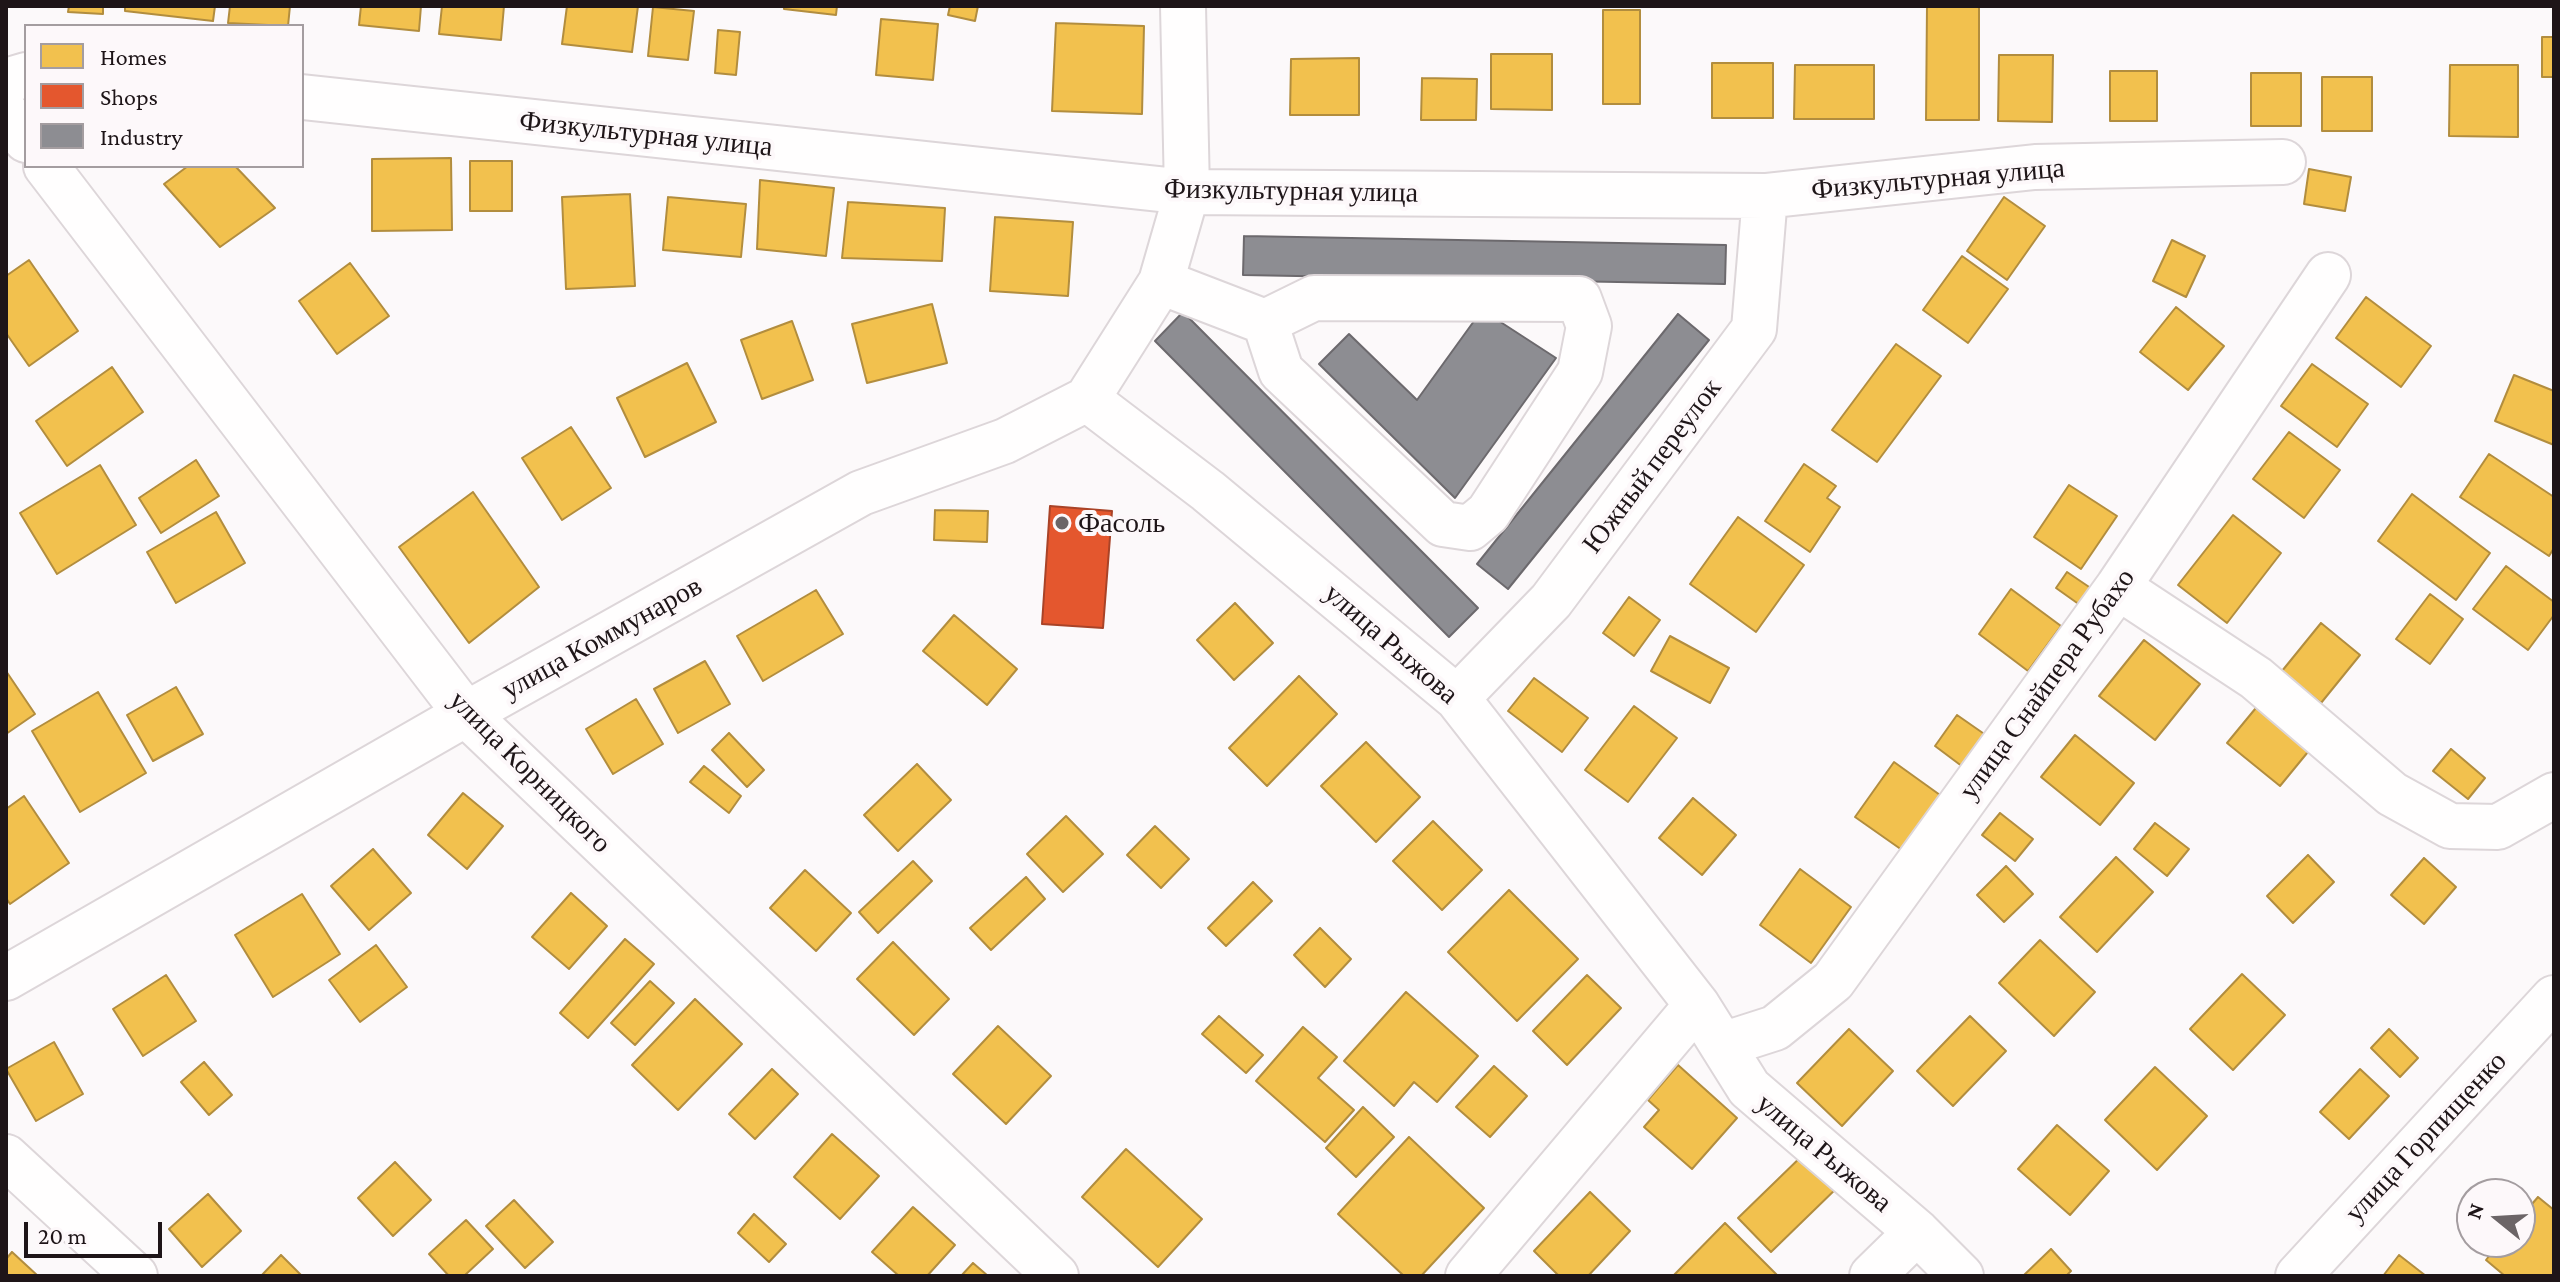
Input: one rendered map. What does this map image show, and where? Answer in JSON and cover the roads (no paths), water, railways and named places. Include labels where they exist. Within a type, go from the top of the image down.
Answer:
[{"type":"street","points":[[1087,399],[1161,282],[1187,192],[1183,6]]},
{"type":"street","name":"Физкультурная улица","points":[[304,97],[1187,192],[1765,196],[2035,167],[2283,162]]},
{"type":"street","points":[[6,113],[24,137]]},
{"type":"street","name":"улица Корницкого","points":[[48,168],[466,714],[1056,1276]]},
{"type":"street","name":"Южный переулок","points":[[1457,698],[1551,601],[1754,329],[1765,196]]},
{"type":"street","name":"улица Снайпера Рубахо","points":[[1722,1045],[1775,1028],[1833,981],[2118,587],[2328,275]]},
{"type":"street","points":[[1161,282],[1265,322],[1314,298],[1579,299],[1589,326],[1580,372],[1488,513],[1470,528],[1443,524],[1281,371],[1265,322]]},
{"type":"street","name":"улица Коммунаров","points":[[6,978],[466,714],[861,493],[1005,441],[1087,399]]},
{"type":"street","name":"улица Рыжова","points":[[1087,399],[1208,491],[1457,698],[1697,1005],[1749,1088],[1917,1232],[1961,1276]]},
{"type":"street","points":[[2118,587],[2256,678],[2392,794],[2450,826],[2498,827],[2554,795]]},
{"type":"street","name":"улица Горпищенко","points":[[2298,1276],[2554,998]]},
{"type":"street","points":[[1468,1276],[1697,1005]]},
{"type":"street","points":[[6,1157],[135,1276]]},
{"type":"street","points":[[1872,1276],[1917,1232]]},
{"type":"place","name":"Фасоль","points":[[1062,523]]}]
